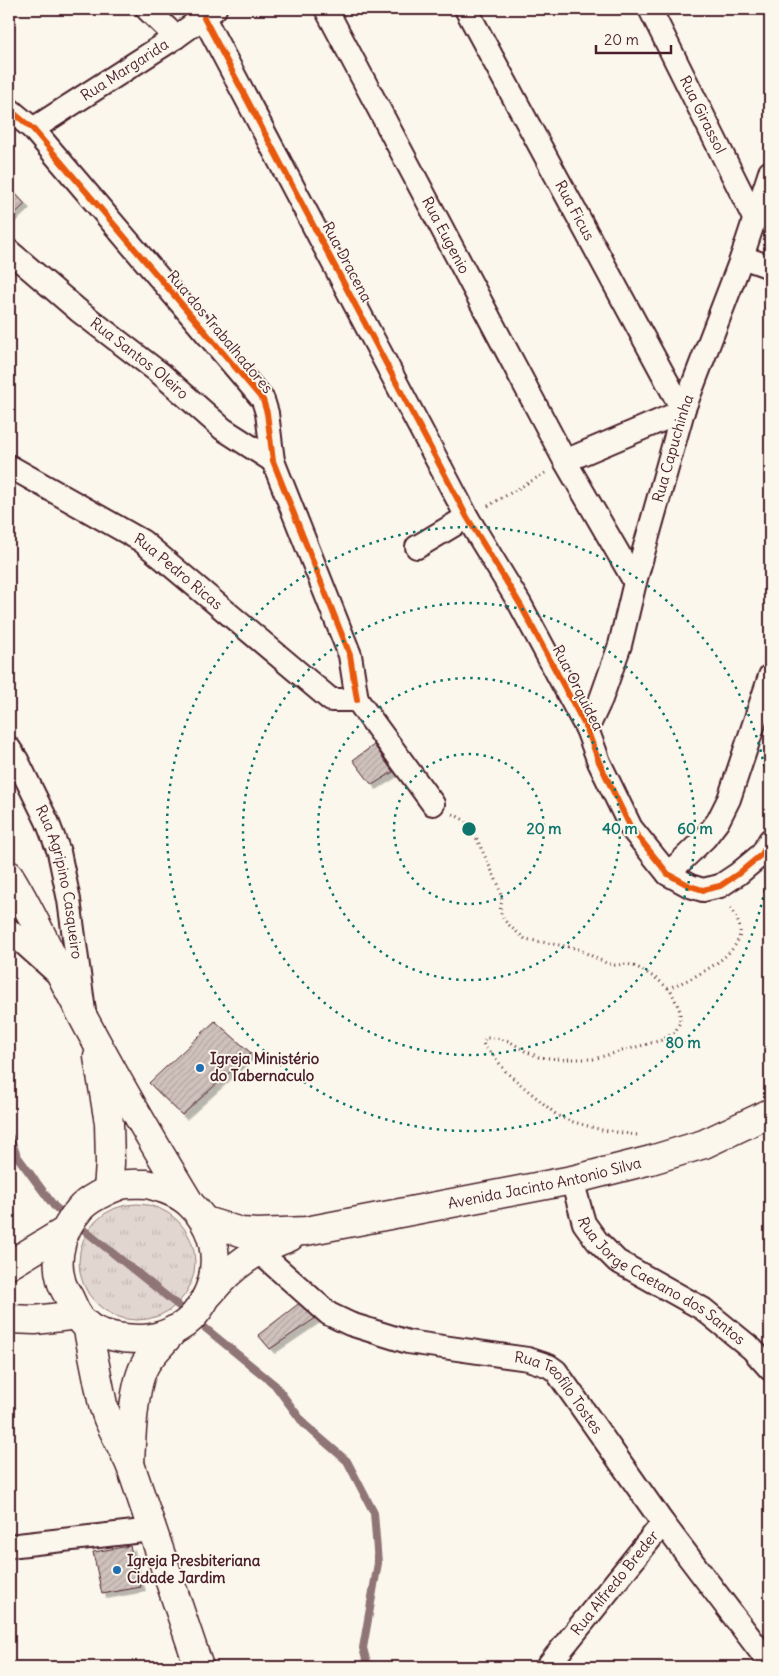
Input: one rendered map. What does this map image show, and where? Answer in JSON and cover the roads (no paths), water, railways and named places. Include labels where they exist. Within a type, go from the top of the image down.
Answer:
[{"type":"main road","points":[[9,875],[91,1033],[150,1138],[198,1212],[214,1246],[216,1270],[209,1294]]},
{"type":"main road","points":[[91,1033],[109,1123],[110,1163],[108,1190]]},
{"type":"main road","name":"Avenida Jacinto Antonio Silva","points":[[309,1230],[572,1180],[651,1160],[704,1144],[770,1113]]},
{"type":"main road","points":[[198,1667],[130,1464],[103,1405],[82,1320],[61,1280],[59,1255],[65,1231],[80,1208],[108,1190],[123,1185],[147,1184],[170,1190],[198,1212],[241,1232],[309,1230]]},
{"type":"main road","points":[[130,1464],[133,1422],[141,1374],[146,1363],[174,1330],[194,1315],[222,1278],[258,1251],[309,1230]]},
{"type":"main road","points":[[9,1265],[65,1231]]},
{"type":"main road","points":[[9,1319],[82,1320],[108,1334],[130,1339],[152,1338],[174,1330]]},
{"type":"street","points":[[147,9],[176,37]]},
{"type":"street","name":"Rua Eugenio","points":[[326,9],[565,461],[635,582]]},
{"type":"street","name":"Rua Ficus","points":[[466,9],[683,411]]},
{"type":"street","name":"Rua Girassol","points":[[650,9],[755,220]]},
{"type":"street","name":"Rua Margarida","points":[[33,129],[210,13]]},
{"type":"street","name":"Rua Dracena","points":[[210,13],[467,517]]},
{"type":"street","points":[[9,109],[33,129]]},
{"type":"street","name":"Rua dos Trabalhadores","points":[[33,129],[263,400],[267,412],[273,461],[350,655],[357,700]]},
{"type":"street","name":"Rua Capuchinha","points":[[587,729],[601,699],[620,645],[635,582],[683,411],[742,257],[770,172]]},
{"type":"street","name":"Rua Santos Oleiro","points":[[9,251],[79,312],[162,374],[222,429],[273,461]]},
{"type":"street","points":[[742,257],[770,268]]},
{"type":"street","points":[[565,461],[683,411]]},
{"type":"street","name":"Rua Pedro Ricas","points":[[9,466],[142,541],[331,700],[357,700]]},
{"type":"street","points":[[417,547],[467,517]]},
{"type":"street","name":"Rua Orquidea","points":[[467,517],[520,604],[587,729],[599,762],[631,828],[668,874],[690,886],[703,890],[720,886],[762,854],[770,840]]},
{"type":"street","points":[[668,874],[705,838],[718,821],[729,799],[770,676]]},
{"type":"street","points":[[357,700],[433,804]]},
{"type":"street","name":"Rua Agripino Casqueiro","points":[[9,748],[17,760],[43,813],[59,852],[69,900],[74,947],[91,1033]]},
{"type":"street","points":[[9,930],[62,977]]},
{"type":"street","name":"Rua Jorge Caetano dos Santos","points":[[572,1180],[584,1223],[617,1261],[703,1310],[752,1349],[770,1369]]},
{"type":"street","name":"Rua Teofilo Tostes","points":[[258,1251],[329,1314],[350,1324],[408,1342],[528,1359],[549,1366],[556,1371],[663,1523],[770,1664]]},
{"type":"street","name":"Rua Alfredo Breder","points":[[547,1667],[663,1523]]},
{"type":"street","points":[[9,1546],[152,1530]]},
{"type":"waterway","points":[[9,1135],[17,1156],[54,1206],[60,1211]]},
{"type":"waterway","points":[[84,1230],[180,1307]]},
{"type":"waterway","points":[[204,1327],[275,1385],[304,1424],[347,1461],[374,1513],[378,1563],[363,1648],[368,1667]]},
{"type":"place","name":"Igreja Ministério do Tabernaculo","points":[[200,1068]]},
{"type":"place","name":"Igreja Presbiteriana Cidade Jardim","points":[[117,1570]]}]
